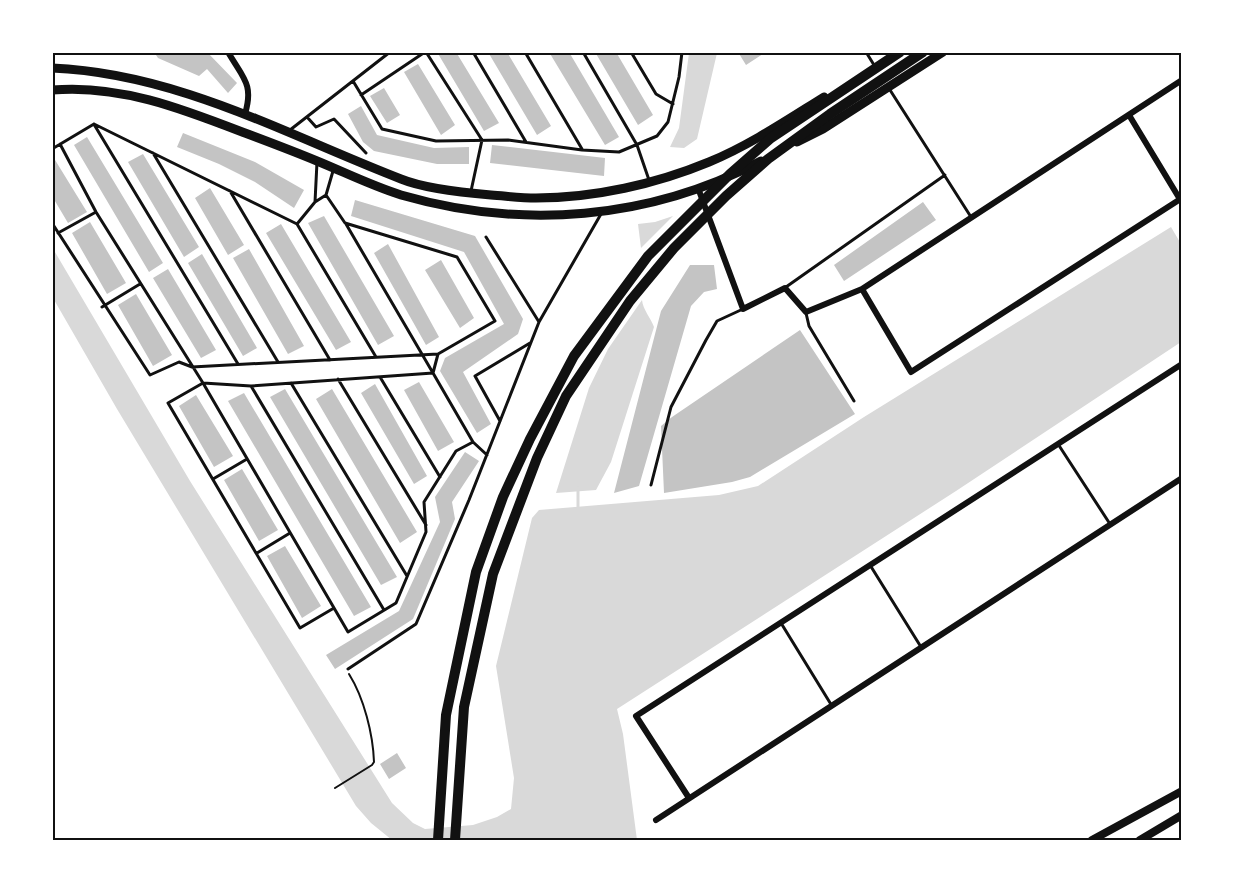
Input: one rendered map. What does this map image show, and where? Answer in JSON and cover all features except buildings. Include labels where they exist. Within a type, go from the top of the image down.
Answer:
[{"type":"highway","points":[[438,840],[446,715],[476,572],[503,497],[530,439],[574,356],[648,256],[730,174],[771,138],[900,52]]},
{"type":"highway","points":[[455,840],[464,707],[493,574],[537,458],[566,396],[630,301],[674,248],[726,196],[768,159],[830,114],[921,54]]},
{"type":"main road","points":[[52,68],[98,71],[144,80],[211,101],[404,181],[471,193],[537,198],[601,193],[649,182],[709,162],[764,135],[894,52]]},
{"type":"main road","points":[[52,90],[116,91],[181,108],[399,195],[465,210],[518,215],[572,216],[682,195],[746,169],[813,134],[943,52]]},
{"type":"street","points":[[228,52],[249,88],[250,98],[244,114]]},
{"type":"street","points":[[698,188],[743,309],[785,288],[806,312],[862,289],[1182,80]]},
{"type":"street","points":[[862,289],[911,372],[1181,199],[1129,115]]},
{"type":"street","points":[[689,798],[636,716],[1182,364]]},
{"type":"street","points":[[656,820],[1182,478]]},
{"type":"street","points":[[1092,840],[1182,790]]},
{"type":"street","points":[[1140,840],[1182,815]]},
{"type":"lane","points":[[288,132],[390,52]]},
{"type":"lane","points":[[361,95],[426,52],[482,140],[471,193]]},
{"type":"lane","points":[[473,52],[526,142]]},
{"type":"lane","points":[[525,52],[582,150]]},
{"type":"lane","points":[[583,52],[637,145],[649,182]]},
{"type":"lane","points":[[631,52],[656,94],[673,104]]},
{"type":"lane","points":[[353,81],[382,129],[436,141],[508,140],[582,150],[619,152],[657,136],[668,122],[682,52]]},
{"type":"lane","points":[[866,52],[874,65]]},
{"type":"lane","points":[[889,87],[971,217]]},
{"type":"lane","points":[[307,117],[316,127],[334,119],[366,153]]},
{"type":"lane","points":[[52,149],[94,124]]},
{"type":"lane","points":[[94,124],[297,224],[376,357]]},
{"type":"lane","points":[[94,124],[238,364]]},
{"type":"lane","points":[[60,144],[96,212],[203,383],[348,632],[396,603],[427,526],[424,502],[456,451],[472,442]]},
{"type":"lane","points":[[153,153],[278,362]]},
{"type":"lane","points":[[315,202],[317,161]]},
{"type":"lane","points":[[297,224],[315,202],[326,195],[334,169]]},
{"type":"lane","points":[[785,288],[945,175]]},
{"type":"lane","points":[[230,191],[330,360]]},
{"type":"lane","points":[[326,195],[345,222],[472,442],[487,455]]},
{"type":"lane","points":[[57,234],[96,212]]},
{"type":"lane","points":[[348,669],[416,624],[487,455],[539,322],[602,212]]},
{"type":"lane","points":[[52,224],[150,375],[178,362],[192,367],[438,354],[495,321],[457,257],[345,222]]},
{"type":"lane","points":[[486,237],[539,322]]},
{"type":"lane","points":[[102,307],[140,284]]},
{"type":"lane","points":[[651,484],[671,407],[706,340],[717,321],[743,309]]},
{"type":"lane","points":[[806,312],[809,326],[854,400]]},
{"type":"lane","points":[[500,421],[475,376],[531,342]]},
{"type":"lane","points":[[432,373],[438,354]]},
{"type":"lane","points":[[334,608],[300,628],[168,403],[203,383],[251,386],[432,373]]},
{"type":"lane","points":[[380,377],[440,477]]},
{"type":"lane","points":[[338,379],[427,526]]},
{"type":"lane","points":[[291,383],[407,576]]},
{"type":"lane","points":[[251,386],[384,610]]},
{"type":"lane","points":[[1058,444],[1110,524]]},
{"type":"lane","points":[[213,479],[247,459]]},
{"type":"lane","points":[[257,554],[290,532]]},
{"type":"lane","points":[[870,565],[921,648]]},
{"type":"lane","points":[[780,623],[832,706]]},
{"type":"path","points":[[335,788],[372,765],[374,753],[357,686],[347,671],[348,669]]},
{"type":"shaded area","points":[[689,53],[717,53],[697,139],[684,148],[670,147],[679,128]]},
{"type":"shaded area","points":[[673,216],[641,248],[638,224],[655,222]]},
{"type":"shaded area","points":[[1171,227],[1181,244],[1181,342],[956,491],[617,709],[623,734],[637,840],[392,840],[371,823],[356,806],[117,409],[53,298],[52,247],[190,481],[392,803],[413,823],[425,829],[473,825],[497,817],[511,809],[514,778],[496,666],[532,518],[539,510],[719,495],[758,486],[864,417]]},
{"type":"shaded area","points":[[642,300],[654,327],[611,462],[596,490],[556,493],[589,388],[608,349]]},
{"type":"waterway","points":[[578,488],[578,508]]}]
